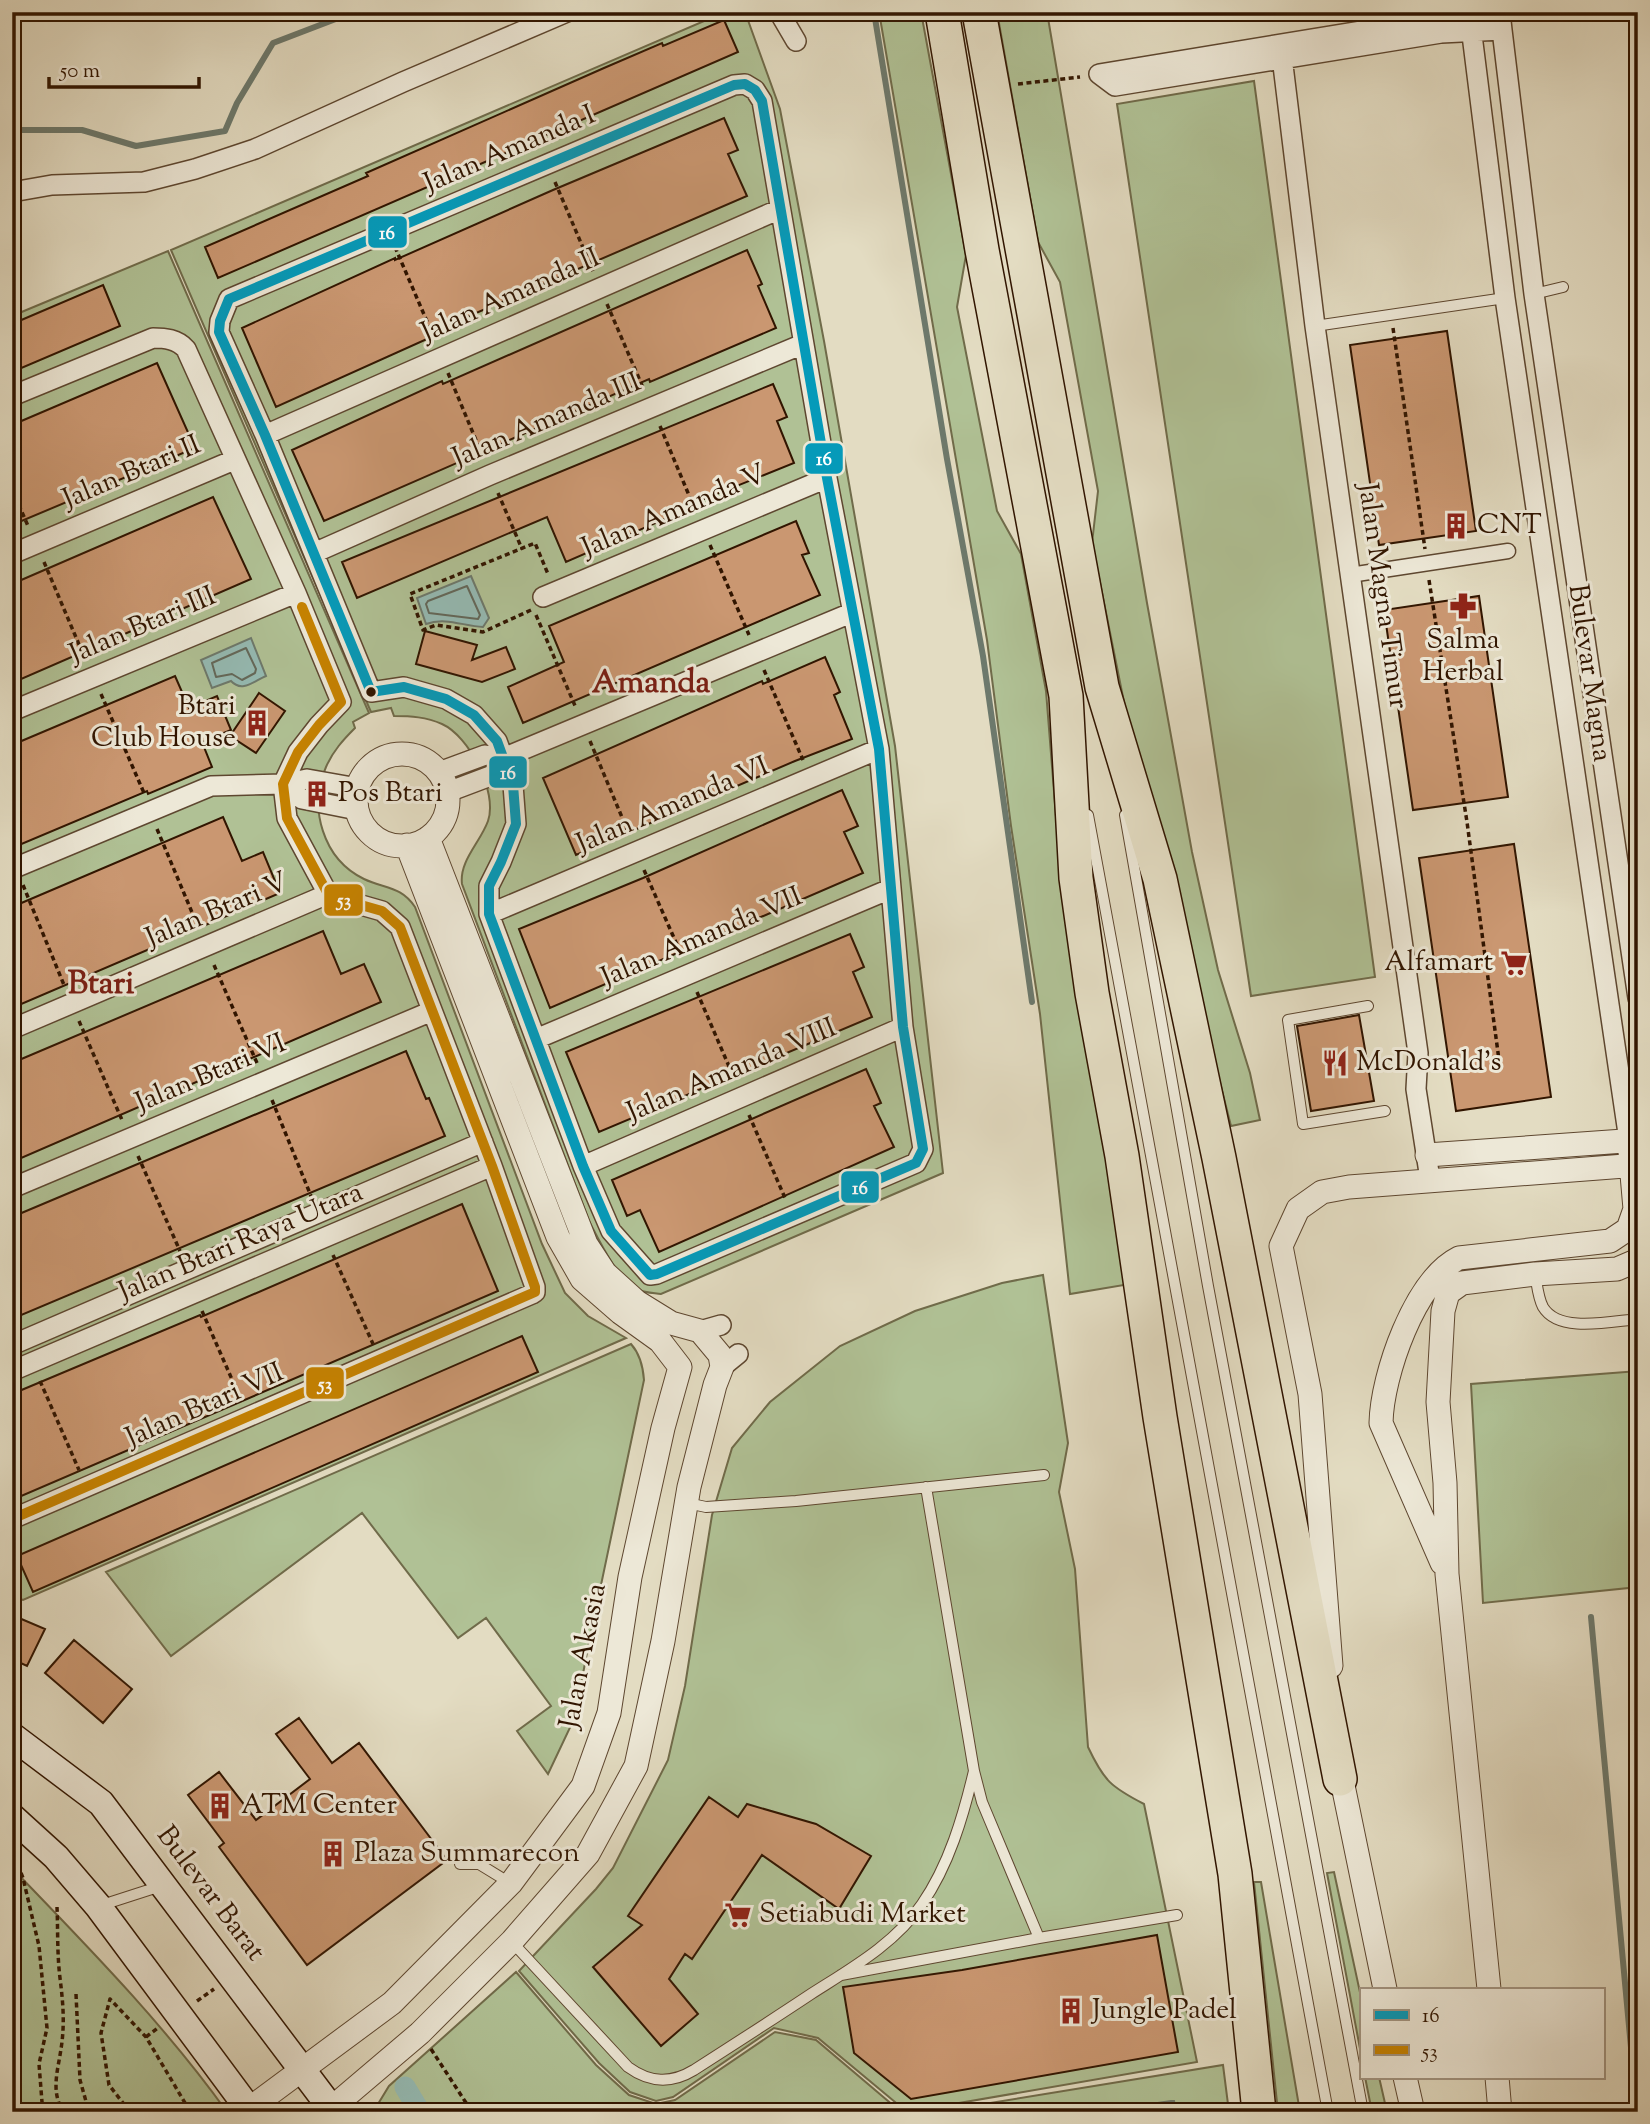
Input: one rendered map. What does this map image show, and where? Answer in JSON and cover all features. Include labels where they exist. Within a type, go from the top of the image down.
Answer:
[{"type":"highway","points":[[942,12],[984,263],[1066,696],[1076,878],[1090,980],[1122,1156],[1160,1417],[1235,1874],[1259,2112]]},
{"type":"highway","points":[[979,12],[1102,687],[1160,879],[1219,1158],[1340,1779]]},
{"type":"main road","name":"Bulevar Barat","points":[[12,1736],[101,1803],[304,2068],[331,2111]]},
{"type":"main road","points":[[12,1817],[56,1857],[99,1906],[250,2110]]},
{"type":"street","points":[[12,192],[52,185],[144,182],[195,169],[255,149],[416,76],[567,12]]},
{"type":"street","points":[[779,12],[796,41]]},
{"type":"street","points":[[1099,74],[1115,86],[1281,53],[1441,33],[1470,23],[1501,21]]},
{"type":"street","name":"Bulevar Magna","points":[[1501,21],[1534,294],[1638,998]]},
{"type":"street","name":"Bulevar Magna","points":[[1470,23],[1505,298],[1633,1140]]},
{"type":"street","name":"Jalan Magna Timur","points":[[1281,53],[1315,326],[1418,1053],[1416,1089],[1430,1179]]},
{"type":"street","name":"Jalan Amanda I","points":[[265,435],[219,332],[220,320],[229,299],[734,85],[745,84],[755,90],[762,101],[780,209]]},
{"type":"street","points":[[265,435],[371,692],[404,687],[446,699],[474,715],[497,741],[513,785],[516,824],[502,862],[489,886],[489,914],[583,1166],[611,1231],[648,1274],[657,1274],[793,1217],[916,1163],[923,1149],[904,1027],[879,749],[851,613],[780,209]]},
{"type":"street","name":"Jalan Amanda II","points":[[265,435],[780,209]]},
{"type":"street","points":[[1505,298],[1534,294]]},
{"type":"street","points":[[12,396],[153,338],[166,338],[186,349],[296,593],[341,702],[298,752],[283,784],[287,818],[328,894],[382,911],[400,927],[492,1166]]},
{"type":"street","name":"Jalan Amanda III","points":[[314,552],[803,344]]},
{"type":"street","name":"Jalan Btari II","points":[[12,554],[234,460]]},
{"type":"street","name":"Jalan Amanda V","points":[[549,594],[827,478]]},
{"type":"street","points":[[1350,575],[1508,551]]},
{"type":"street","name":"Jalan Btari III","points":[[12,710],[296,593]]},
{"type":"street","points":[[444,782],[485,755],[503,758],[851,613]]},
{"type":"street","name":"Jalan Amanda VI","points":[[489,914],[879,749]]},
{"type":"street","points":[[399,754],[421,758],[444,782],[447,813],[443,823],[418,842],[385,843],[361,821],[357,799],[369,768],[388,756],[399,754]]},
{"type":"street","points":[[14,869],[211,786],[283,784],[307,779],[357,799]]},
{"type":"street","points":[[331,2111],[420,2033],[512,1941],[588,1854],[636,1766],[663,1641],[687,1502],[725,1369],[711,1341],[711,1328],[666,1332],[621,1313],[582,1279],[558,1237],[418,842]]},
{"type":"street","name":"Jalan Amanda VII","points":[[536,1039],[890,888]]},
{"type":"street","name":"Jalan Btari V","points":[[12,1029],[328,894]]},
{"type":"street","name":"Jalan Btari VI","points":[[12,1188],[432,1011]]},
{"type":"street","name":"Jalan Amanda VIII","points":[[583,1166],[904,1027]]},
{"type":"street","points":[[1427,1155],[1633,1140],[1635,1165],[1635,1209],[1628,1229],[1620,1236],[1610,1241],[1459,1258],[1447,1264],[1436,1276],[1399,1342],[1383,1400],[1381,1423],[1447,1574]]},
{"type":"street","name":"Jalan Btari Raya Utara","points":[[12,1345],[483,1142]]},
{"type":"street","points":[[1385,1988],[1340,1779],[1310,1394],[1281,1246],[1298,1209],[1322,1192],[1430,1179],[1635,1165]]},
{"type":"street","name":"Jalan Btari Raya Utara","points":[[12,1371],[492,1166]]},
{"type":"street","name":"Jalan Btari VII","points":[[12,1519],[535,1292],[492,1166]]},
{"type":"street","points":[[1489,1988],[1447,1574],[1445,1483],[1438,1402],[1445,1300],[1454,1287],[1462,1283],[1535,1274],[1617,1269],[1638,1260]]},
{"type":"street","points":[[666,1332],[680,1367],[725,1369]]},
{"type":"street","name":"Jalan Akasia","points":[[250,2110],[392,2003],[511,1883],[583,1787],[609,1713],[630,1577],[663,1428],[680,1367]]},
{"type":"street","points":[[1405,2078],[1413,2112]]},
{"type":"street","points":[[1497,2078],[1500,2112]]},
{"type":"lane","points":[[1534,294],[1563,287]]},
{"type":"lane","points":[[1315,326],[1505,298]]},
{"type":"lane","points":[[1102,687],[1119,783]]},
{"type":"lane","points":[[1066,696],[1081,779]]},
{"type":"lane","points":[[1086,806],[1328,2112]]},
{"type":"lane","points":[[1124,810],[1211,1300],[1363,2112]]},
{"type":"lane","points":[[1368,1006],[1288,1020],[1303,1124],[1385,1111]]},
{"type":"lane","points":[[184,1271],[192,1294]]},
{"type":"lane","points":[[1535,1274],[1543,1306],[1553,1317],[1571,1325],[1638,1319]]},
{"type":"lane","points":[[687,1502],[706,1507],[796,1501],[1044,1475]]},
{"type":"lane","points":[[926,1487],[974,1771],[982,1802],[1039,1938]]},
{"type":"lane","points":[[512,1941],[628,2067],[656,2080],[685,2076],[884,1945],[921,1906],[943,1868],[966,1804],[974,1771]]},
{"type":"lane","points":[[460,1864],[479,1864],[511,1883]]},
{"type":"lane","points":[[99,1906],[164,1885]]},
{"type":"lane","points":[[841,1975],[1177,1915]]},
{"type":"path","points":[[1016,72],[1018,84],[1099,74]]},
{"type":"path","points":[[547,164],[811,778]]},
{"type":"path","points":[[388,232],[522,548]]},
{"type":"path","points":[[1391,315],[1469,836],[1499,1060]]},
{"type":"path","points":[[12,489],[152,811],[155,824],[318,1213]]},
{"type":"path","points":[[549,594],[535,543],[410,594],[423,630],[436,625],[484,632],[533,608],[793,1217]]},
{"type":"path","points":[[14,869],[131,1138],[184,1271]]},
{"type":"path","points":[[325,1238],[381,1360]]},
{"type":"path","points":[[192,1294],[249,1417]]},
{"type":"path","points":[[32,1363],[87,1488]]},
{"type":"path","points":[[15,1857],[23,1878],[39,1946],[47,2028],[39,2064],[42,2102],[47,2112]]},
{"type":"path","points":[[57,1907],[60,1976],[65,2006],[62,2046],[55,2080],[58,2104],[64,2112]]},
{"type":"path","points":[[146,2037],[232,1976]]},
{"type":"path","points":[[76,1994],[80,2080],[89,2112]]},
{"type":"path","points":[[130,2112],[109,2085],[101,2033],[110,1999],[146,2037],[188,2108],[193,2112]]},
{"type":"path","points":[[430,2047],[472,2112]]},
{"type":"green space","points":[[725,12],[745,12],[780,109],[824,341],[895,746],[943,1173],[661,1294],[639,1290],[623,1278],[589,1221],[462,884],[464,868],[488,821],[490,809],[489,795],[479,766],[462,740],[442,724],[418,717],[394,716],[391,708],[371,712],[171,250]]},
{"type":"green space","points":[[879,12],[921,12],[966,255],[957,307],[997,511],[1021,554],[1046,691],[1060,867],[1130,1284],[1070,1294],[1040,1014],[1011,826],[987,640]]},
{"type":"green space","points":[[997,12],[1047,12],[1192,852],[1218,970],[1250,1073],[1260,1120],[1231,1126],[1126,712],[1092,543],[1098,491],[1060,282],[1038,242]]},
{"type":"green space","points":[[1254,81],[1375,977],[1251,996],[1117,104]]},
{"type":"green space","points":[[168,251],[369,713],[353,722],[355,728],[332,756],[321,783],[319,815],[329,846],[350,870],[364,879],[404,895],[415,907],[542,1244],[565,1293],[588,1316],[626,1338],[23,1600],[12,1596],[12,316]]},
{"type":"green space","points":[[1043,1275],[1068,1443],[1059,1492],[1075,1569],[1088,1747],[1110,1782],[1144,1804],[1197,2062],[907,2112],[818,2038],[774,2028],[673,2097],[656,2101],[630,2092],[599,2063],[519,1971],[613,1868],[668,1760],[685,1686],[712,1515],[732,1448],[770,1402],[840,1346],[915,1311],[1002,1283]]},
{"type":"green space","points":[[631,1344],[640,1360],[644,1380],[575,1717],[548,1774],[517,1731],[551,1706],[486,1618],[458,1638],[362,1513],[171,1656],[106,1572]]},
{"type":"green space","points":[[1638,1371],[1638,1587],[1483,1603],[1471,1384]]},
{"type":"green space","points":[[12,1868],[151,2017],[227,2112],[12,2112]]},
{"type":"green space","points":[[1334,1872],[1360,1992],[1360,2049],[1327,1873]]},
{"type":"green space","points":[[1254,1882],[1261,1882],[1300,2112],[1278,2112]]},
{"type":"green space","points":[[516,1972],[596,2065],[629,2095],[656,2104],[675,2100],[775,2032],[816,2040],[901,2112],[378,2112],[378,2104],[389,2086]]},
{"type":"green space","points":[[1223,2065],[1229,2112],[935,2112]]},
{"type":"green space","points":[[1365,2078],[1379,2078],[1387,2112],[1372,2112]]},
{"type":"water","points":[[471,576],[489,618],[483,627],[448,622],[426,624],[417,598]]},
{"type":"water","points":[[251,638],[266,676],[244,686],[231,681],[212,688],[201,660]]},
{"type":"water","points":[[1174,2101],[1176,2112],[1097,2112]]},
{"type":"building","points":[[724,20],[738,52],[218,278],[205,247],[604,68]]},
{"type":"building","points":[[724,118],[738,150],[728,154],[747,196],[425,335],[427,339],[276,407],[242,328],[395,258]]},
{"type":"building","points":[[747,250],[762,284],[758,286],[776,328],[650,382],[649,379],[324,521],[292,450],[442,381],[443,384]]},
{"type":"building","points":[[103,285],[120,326],[12,372],[12,324]]},
{"type":"building","points":[[1447,331],[1476,531],[1379,545],[1350,345]]},
{"type":"building","points":[[157,363],[195,448],[12,525],[12,425]]},
{"type":"building","points":[[773,384],[787,417],[777,421],[794,463],[689,505],[690,508],[566,562],[547,517],[357,598],[342,562]]},
{"type":"building","points":[[213,497],[251,579],[12,683],[12,584]]},
{"type":"building","points":[[796,521],[809,553],[802,555],[820,595],[523,723],[508,687],[564,662],[549,626]]},
{"type":"building","points":[[1479,596],[1508,797],[1413,810],[1384,610]]},
{"type":"building","points":[[425,631],[477,645],[472,660],[506,647],[515,669],[482,682],[416,664]]},
{"type":"building","points":[[825,657],[840,692],[834,695],[852,739],[576,855],[543,778],[762,681],[763,684]]},
{"type":"building","points":[[175,676],[189,708],[217,696],[231,730],[202,742],[212,767],[148,794],[147,791],[12,848],[12,745]]},
{"type":"building","name":"Btari Club House","points":[[259,693],[285,711],[256,753],[230,736]]},
{"type":"building","points":[[842,790],[858,826],[844,832],[863,873],[550,1008],[519,929],[643,878]]},
{"type":"building","points":[[223,817],[242,861],[263,852],[280,893],[12,1008],[12,907]]},
{"type":"building","points":[[1514,844],[1551,1097],[1456,1111],[1419,858]]},
{"type":"building","points":[[323,931],[341,974],[364,964],[381,1002],[12,1162],[12,1063]]},
{"type":"building","points":[[850,934],[864,967],[853,972],[872,1017],[599,1132],[566,1052]]},
{"type":"building","name":"McDonald's","points":[[1359,1015],[1374,1101],[1311,1111],[1297,1026]]},
{"type":"building","points":[[406,1051],[445,1136],[19,1316],[12,1300],[12,1217]]},
{"type":"building","points":[[866,1069],[881,1103],[874,1106],[894,1147],[659,1252],[640,1210],[627,1216],[612,1180]]},
{"type":"building","points":[[462,1204],[498,1291],[12,1500],[12,1394],[200,1315],[201,1317]]},
{"type":"building","points":[[522,1336],[538,1372],[33,1592],[17,1556]]},
{"type":"building","points":[[12,1615],[45,1629],[27,1666],[12,1659]]},
{"type":"building","points":[[74,1640],[132,1689],[103,1723],[45,1673]]},
{"type":"building","name":"Plaza Summarecon","points":[[299,1718],[332,1763],[359,1743],[447,1860],[307,1965],[219,1847],[224,1843],[188,1795],[219,1772],[256,1820],[310,1779],[276,1734]]},
{"type":"building","points":[[709,1797],[738,1817],[747,1804],[816,1824],[871,1856],[839,1909],[762,1855],[692,1959],[685,1954],[669,1979],[698,2014],[661,2046],[593,1967],[642,1925],[628,1916]]},
{"type":"building","name":"Jungle Padel","points":[[1157,1935],[1178,2052],[911,2099],[854,2053],[843,1987],[962,1970]]},
{"type":"waterway","points":[[12,133],[20,130],[82,130],[136,146],[225,131],[237,103],[273,43],[354,12]]},
{"type":"waterway","points":[[874,12],[947,459],[983,656],[1032,1002]]},
{"type":"waterway","points":[[1591,1617],[1637,2112]]},
{"type":"waterway","points":[[405,2087],[420,2112]]},
{"type":"transit line","name":"16","points":[[745,84],[755,90],[762,101],[827,478],[879,749],[903,1027],[923,1149],[916,1163],[650,1275],[611,1231],[583,1166],[489,914],[489,886],[516,824],[513,785],[497,741],[474,715],[446,699],[404,687],[371,692],[265,435],[219,332],[220,321],[229,299],[734,85],[745,84]]},
{"type":"transit line","name":"53","points":[[12,1519],[535,1292],[492,1166],[400,927],[382,911],[328,894],[287,818],[283,784],[298,752],[341,702],[302,607]]},
{"type":"place","name":"CNT","points":[[1456,526]]},
{"type":"place","name":"Salma Herbal","points":[[1463,606]]},
{"type":"place","name":"Btari Club House","points":[[257,723]]},
{"type":"place","name":"Pos Btari","points":[[317,794]]},
{"type":"place","name":"Alfamart","points":[[1514,963]]},
{"type":"place","name":"McDonald's","points":[[1335,1063]]},
{"type":"place","name":"ATM Center","points":[[220,1806]]},
{"type":"place","name":"Plaza Summarecon","points":[[333,1854]]},
{"type":"place","name":"Setiabudi Market","points":[[738,1915]]},
{"type":"place","name":"Jungle Padel","points":[[1071,2011]]},
{"type":"district","name":"Amanda","points":[[651,684]]},
{"type":"district","name":"Btari","points":[[101,985]]}]
